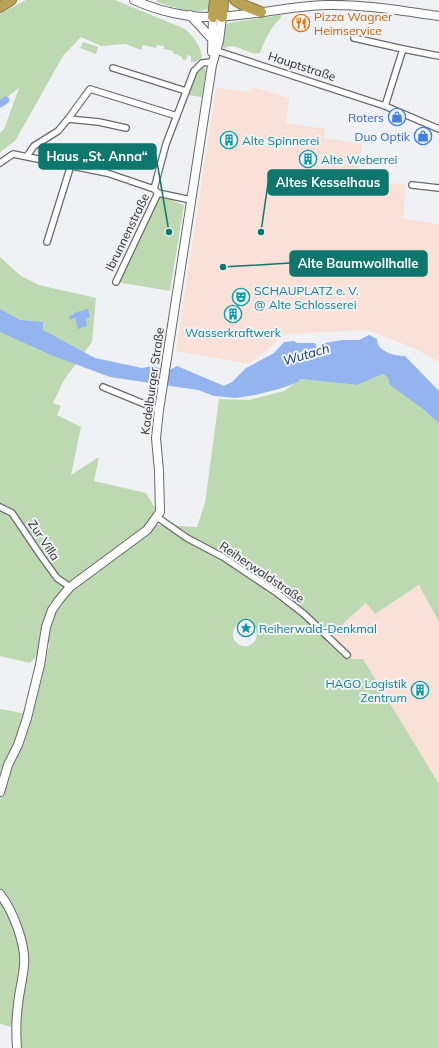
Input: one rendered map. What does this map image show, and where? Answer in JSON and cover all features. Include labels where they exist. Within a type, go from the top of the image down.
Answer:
[{"type":"highway","points":[[0,7],[11,0]]},
{"type":"highway","points":[[215,0],[218,17]]},
{"type":"highway","points":[[218,17],[223,0]]},
{"type":"highway","points":[[235,0],[261,12]]},
{"type":"main road","points":[[134,0],[164,10],[190,15],[218,17],[316,6],[363,4],[439,16]]},
{"type":"main road","points":[[190,15],[212,39]]},
{"type":"main road","name":"Kadelburger Straße","points":[[214,50],[212,39],[218,17]]},
{"type":"main road","name":"Kadelburger Straße","points":[[157,517],[160,512],[159,471],[156,438],[159,410],[212,62],[220,32],[218,17]]},
{"type":"main road","points":[[0,792],[8,764],[18,745],[32,703],[46,627],[52,610],[70,587],[147,530],[157,517]]},
{"type":"main road","points":[[0,894],[6,901],[12,915],[23,952],[24,964],[18,1005],[16,1033],[17,1048]]},
{"type":"street","points":[[354,38],[439,56]]},
{"type":"street","points":[[385,106],[403,49]]},
{"type":"street","name":"Hauptstraße","points":[[214,50],[385,106],[439,129]]},
{"type":"street","name":"Ibrunnenstraße","points":[[116,282],[156,191],[166,144],[194,71],[197,66],[206,62],[212,62]]},
{"type":"street","points":[[113,68],[186,91]]},
{"type":"street","points":[[27,156],[34,146],[58,131],[90,89],[177,116]]},
{"type":"street","points":[[68,119],[99,122],[126,128]]},
{"type":"street","points":[[0,163],[13,154],[27,156],[107,173],[156,191],[191,200]]},
{"type":"street","points":[[48,242],[71,165]]},
{"type":"street","points":[[412,186],[439,188]]},
{"type":"street","points":[[103,387],[159,410]]},
{"type":"street","name":"Zur Villa","points":[[0,507],[12,513],[57,578],[70,587]]},
{"type":"street","name":"Reiherwaldstraße","points":[[157,517],[187,538],[223,557],[277,593],[304,614],[347,654]]},
{"type":"shaded area","points":[[253,87],[289,98],[286,123],[325,129],[324,138],[362,144],[357,178],[406,185],[403,219],[439,224],[439,362],[416,349],[368,330],[286,334],[249,364],[176,351],[216,88],[250,92]]},
{"type":"shaded area","name":"HAGO Logistik Zentrum","points":[[420,585],[439,622],[439,784],[363,659],[345,659],[325,640],[366,603],[375,614]]},
{"type":"green space","points":[[26,0],[115,0],[185,29],[196,42],[202,58],[195,62],[191,62],[191,56],[187,55],[186,60],[183,60],[182,57],[173,53],[173,51],[164,49],[164,46],[157,45],[156,48],[143,45],[141,50],[126,44],[101,46],[81,37],[63,56],[15,141],[0,152],[0,133],[4,129],[19,88],[0,102],[0,14]]},
{"type":"green space","points":[[156,0],[211,0],[209,8],[190,11],[157,2]]},
{"type":"green space","points":[[281,15],[281,18],[268,34],[260,53],[251,53],[233,46],[224,49],[222,35],[224,28],[228,23]]},
{"type":"green space","points":[[83,42],[98,47],[96,54],[80,48]]},
{"type":"green space","points":[[204,67],[206,71],[202,97],[188,95],[196,74],[201,68]]},
{"type":"green space","points":[[160,196],[184,205],[170,291],[117,282]]},
{"type":"green space","points":[[0,257],[21,276],[39,285],[96,298],[92,342],[64,380],[53,403],[61,406],[57,415],[81,427],[71,475],[99,457],[94,481],[146,493],[155,508],[148,524],[197,527],[205,503],[219,399],[249,400],[284,391],[301,379],[357,385],[383,374],[439,423],[439,622],[419,585],[375,614],[366,603],[325,640],[345,659],[363,659],[439,784],[439,1048],[15,1048],[14,1025],[11,1027],[0,1024],[0,709],[33,715],[50,642],[30,663],[0,656]],"holes":[[[245,621],[253,624],[257,635],[256,639],[248,646],[238,644],[233,636],[233,630],[237,624]]]},
{"type":"water","name":"Wutach","points":[[0,309],[20,320],[43,322],[43,330],[95,358],[142,368],[153,366],[168,371],[177,366],[224,386],[232,382],[246,368],[274,353],[284,342],[294,341],[297,343],[315,343],[317,348],[321,349],[325,343],[343,340],[359,340],[369,335],[377,339],[383,350],[392,354],[405,356],[439,391],[439,423],[423,409],[390,385],[388,378],[383,374],[357,385],[301,379],[296,383],[279,389],[236,398],[214,396],[198,390],[110,377],[51,355],[0,332]]},
{"type":"water","points":[[88,309],[90,317],[86,319],[87,326],[78,329],[75,318],[70,320],[69,316]]},
{"type":"waterway","points":[[0,104],[6,100]]},
{"type":"place","name":"Pizza Wagner Heimservice","points":[[301,23]]},
{"type":"place","name":"Roters","points":[[397,117]]},
{"type":"place","name":"Duo Optik","points":[[423,136]]},
{"type":"place","name":"Alte Spinnerei","points":[[229,140]]},
{"type":"place","name":"Alte Weberrei","points":[[308,159]]},
{"type":"place","name":"Haus „St. Anna“","points":[[169,232]]},
{"type":"place","name":"Altes Kesselhaus","points":[[261,232]]},
{"type":"place","name":"Alte Baumwollhalle","points":[[223,267]]},
{"type":"place","name":"SCHAUPLATZ e. V. @ Alte Schlosserei","points":[[241,297]]},
{"type":"place","name":"Wasserkraftwerk","points":[[233,314]]},
{"type":"place","name":"Reiherwald-Denkmal","points":[[246,628]]},
{"type":"place","name":"HAGO Logistik Zentrum","points":[[420,690]]}]
